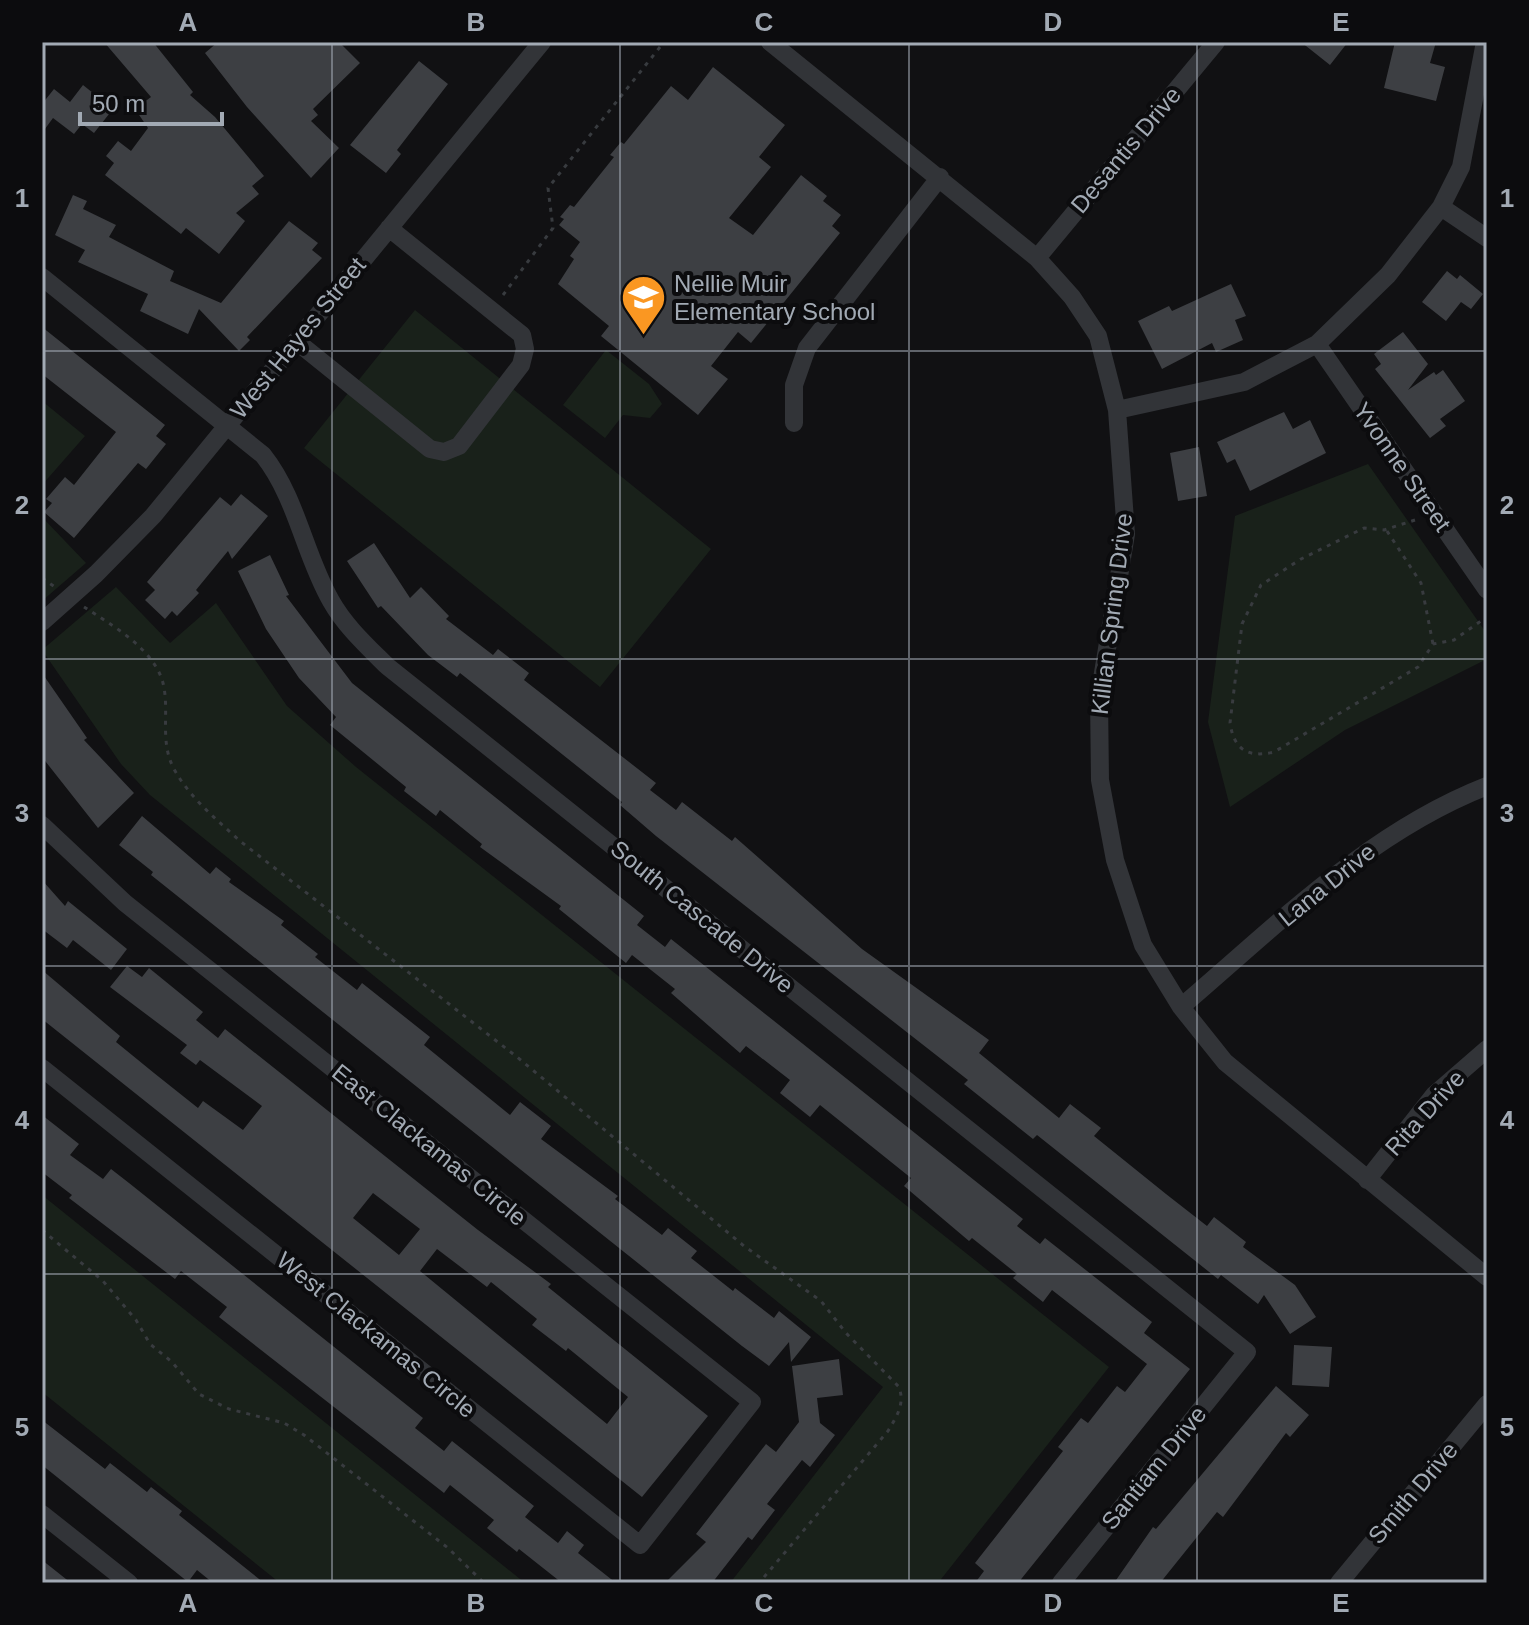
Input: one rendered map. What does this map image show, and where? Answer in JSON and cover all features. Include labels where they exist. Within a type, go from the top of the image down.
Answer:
[{"type":"street","name":"West Hayes Street","points":[[42,622],[153,516],[542,42]]},
{"type":"street","name":"Killian Spring Drive","points":[[770,42],[1037,258],[1072,297],[1098,336],[1117,410],[1125,472],[1126,534],[1099,697],[1100,780],[1115,860],[1143,945],[1181,1007],[1225,1062],[1487,1277]]},
{"type":"street","name":"Desantis Drive","points":[[1037,258],[1216,42]]},
{"type":"street","points":[[1117,410],[1244,382],[1317,344],[1388,275],[1441,207],[1461,167],[1485,42]]},
{"type":"street","points":[[794,423],[794,385],[807,348],[940,177]]},
{"type":"street","points":[[1441,207],[1487,238]]},
{"type":"street","points":[[296,341],[430,449],[444,452],[459,446],[521,365],[525,349],[522,335],[389,228]]},
{"type":"street","name":"South Cascade Drive","points":[[42,277],[248,440],[277,473],[331,602],[355,634],[387,666],[1247,1352]]},
{"type":"street","name":"Yvonne Street","points":[[1317,344],[1487,590]]},
{"type":"street","name":"Lana Drive","points":[[1181,1007],[1375,846],[1424,814],[1487,786]]},
{"type":"street","name":"East Clackamas Circle","points":[[42,825],[125,903],[752,1402],[696,1474]]},
{"type":"street","name":"Rita Drive","points":[[1367,1180],[1434,1095],[1487,1049]]},
{"type":"street","name":"West Clackamas Circle","points":[[42,1068],[640,1545],[696,1474]]},
{"type":"street","name":"Santiam Drive","points":[[1061,1583],[1247,1352]]},
{"type":"street","name":"Smith Drive","points":[[1339,1583],[1487,1404]]},
{"type":"street","points":[[42,1514],[129,1583]]},
{"type":"path","points":[[491,310],[553,228],[548,188],[664,42]]},
{"type":"path","points":[[1386,530],[1421,583],[1433,644],[1418,667],[1274,752],[1256,756],[1242,751],[1232,738],[1230,723],[1242,624],[1261,585],[1301,559],[1364,528],[1386,530],[1407,525],[1431,510]]},
{"type":"path","points":[[70,598],[116,627],[154,665],[163,684],[165,738],[173,767],[198,803],[240,841],[517,1057],[744,1246],[821,1301],[846,1333],[899,1387],[902,1396],[899,1412],[888,1431],[759,1583]]},
{"type":"path","points":[[1433,644],[1454,640],[1481,621]]},
{"type":"path","points":[[42,1230],[103,1281],[136,1320],[150,1344],[199,1394],[229,1409],[284,1423],[304,1435],[448,1548],[484,1583]]},
{"type":"shaded area","points":[[415,310],[711,549],[600,687],[304,448]]},
{"type":"shaded area","points":[[606,350],[649,384],[662,404],[650,418],[623,415],[605,438],[563,405]]},
{"type":"shaded area","points":[[42,401],[85,436],[42,485]]},
{"type":"shaded area","points":[[1368,464],[1487,634],[1487,659],[1345,730],[1230,807],[1208,722],[1235,516]]},
{"type":"shaded area","points":[[42,517],[86,563],[42,601]]},
{"type":"shaded area","points":[[116,587],[170,643],[216,603],[287,706],[356,767],[1109,1367],[938,1583],[730,1583],[883,1387],[150,795],[121,764],[42,650]]},
{"type":"shaded area","points":[[42,1195],[525,1583],[280,1583],[42,1392]]},
{"type":"building","points":[[104,42],[153,42],[193,92],[190,95],[215,117],[264,176],[252,186],[259,194],[236,213],[245,221],[219,254],[186,228],[181,234],[105,175],[114,163],[106,156],[118,141],[131,151],[148,128],[135,109],[151,97]]},
{"type":"building","points":[[218,42],[339,42],[360,63],[313,109],[318,115],[311,121],[339,148],[311,178],[247,107],[205,53]]},
{"type":"building","points":[[1301,42],[1348,42],[1330,65]]},
{"type":"building","points":[[1395,42],[1436,42],[1430,63],[1445,67],[1436,101],[1384,88]]},
{"type":"building","points":[[419,61],[448,84],[397,150],[401,154],[386,173],[350,145]]},
{"type":"building","points":[[713,67],[785,125],[759,157],[771,167],[729,218],[753,235],[801,175],[827,196],[823,201],[841,215],[832,226],[840,233],[751,343],[738,332],[711,366],[728,379],[698,415],[601,336],[609,326],[558,284],[574,259],[570,256],[580,242],[559,225],[564,219],[560,217],[570,205],[574,207],[614,157],[610,155],[621,142],[624,144],[671,86],[688,100]]},
{"type":"building","points":[[83,85],[113,109],[94,133],[82,124],[74,134],[53,118],[42,133],[42,104],[54,89],[70,102]]},
{"type":"building","points":[[73,195],[87,201],[83,209],[116,225],[109,237],[174,271],[170,281],[221,303],[289,221],[318,243],[312,250],[322,258],[247,337],[250,340],[239,351],[199,309],[188,334],[140,311],[148,294],[78,262],[85,250],[55,235]]},
{"type":"building","points":[[1447,271],[1457,279],[1460,275],[1483,294],[1471,309],[1461,302],[1446,321],[1422,302]]},
{"type":"building","points":[[1231,284],[1246,316],[1235,320],[1243,340],[1216,352],[1212,343],[1162,369],[1138,321],[1169,306],[1172,311]]},
{"type":"building","points":[[42,327],[165,425],[156,436],[166,444],[146,469],[138,463],[74,538],[44,512],[52,503],[46,499],[65,477],[74,485],[116,432],[42,374]]},
{"type":"building","points":[[1403,332],[1428,364],[1408,390],[1434,372],[1436,375],[1443,370],[1465,401],[1440,419],[1446,426],[1430,438],[1375,369],[1381,364],[1374,354]]},
{"type":"building","points":[[1284,412],[1293,429],[1310,420],[1326,453],[1250,491],[1235,459],[1227,463],[1217,442]]},
{"type":"building","points":[[1199,447],[1207,496],[1178,501],[1170,453]]},
{"type":"building","points":[[241,494],[268,516],[232,559],[228,551],[196,590],[199,593],[177,616],[172,611],[165,619],[145,600],[155,590],[147,582],[220,497],[231,506]]},
{"type":"building","points":[[374,543],[410,598],[421,587],[449,616],[446,619],[493,655],[498,649],[529,673],[524,680],[656,783],[650,790],[676,810],[682,802],[732,841],[735,837],[862,949],[989,1040],[979,1053],[1059,1118],[1070,1104],[1101,1128],[1094,1136],[1166,1194],[1207,1226],[1214,1217],[1246,1242],[1243,1247],[1295,1285],[1316,1317],[1290,1334],[1264,1295],[1258,1304],[1221,1275],[1218,1279],[1037,1135],[1033,1139],[964,1084],[968,1080],[656,836],[620,805],[622,802],[460,673],[457,677],[428,655],[381,606],[378,608],[347,561]]},
{"type":"building","points":[[270,555],[289,595],[286,596],[352,683],[644,916],[637,925],[665,947],[671,939],[1023,1219],[1017,1226],[1040,1244],[1045,1238],[1152,1322],[1144,1333],[1190,1369],[1018,1583],[975,1583],[984,1571],[975,1563],[1063,1451],[1058,1447],[1081,1418],[1088,1423],[1117,1386],[1125,1392],[1147,1364],[1052,1290],[1043,1302],[1013,1278],[1017,1274],[972,1238],[969,1241],[904,1186],[911,1178],[820,1105],[810,1117],[780,1093],[790,1080],[746,1046],[740,1053],[671,993],[675,989],[632,955],[626,963],[559,909],[561,906],[480,847],[482,844],[440,810],[436,816],[404,791],[406,787],[330,725],[336,717],[299,678],[266,629],[238,571]]},
{"type":"building","points":[[42,673],[87,738],[84,740],[134,793],[98,828],[42,757]]},
{"type":"building","points":[[142,816],[210,874],[216,867],[231,879],[229,882],[284,921],[281,925],[357,990],[362,983],[430,1037],[424,1045],[510,1115],[520,1102],[551,1126],[541,1139],[618,1196],[615,1199],[662,1235],[668,1228],[697,1251],[691,1258],[733,1291],[735,1288],[774,1318],[779,1311],[811,1337],[791,1362],[789,1342],[769,1366],[742,1346],[151,875],[153,872],[119,845]]},
{"type":"building","points":[[42,880],[65,906],[68,901],[127,949],[111,970],[73,940],[67,948],[42,929]]},
{"type":"building","points":[[127,966],[142,977],[149,968],[203,1012],[196,1020],[218,1038],[225,1029],[478,1230],[551,1284],[548,1287],[708,1416],[642,1497],[42,1019],[42,970],[120,1036],[116,1042],[154,1073],[198,1108],[203,1101],[243,1130],[262,1106],[200,1060],[196,1065],[180,1053],[187,1045],[110,987]],"holes":[[[373,1193],[420,1229],[399,1255],[353,1218]],[[437,1249],[487,1287],[491,1282],[537,1319],[532,1325],[566,1351],[568,1348],[628,1397],[607,1424],[420,1271]]]},
{"type":"building","points":[[42,1115],[79,1144],[70,1155],[103,1179],[111,1169],[129,1183],[423,1418],[415,1428],[444,1451],[452,1441],[534,1506],[525,1517],[558,1543],[567,1531],[584,1545],[578,1553],[616,1583],[562,1583],[519,1549],[517,1552],[487,1528],[494,1520],[450,1485],[444,1493],[219,1317],[227,1307],[181,1271],[175,1279],[69,1198],[72,1195],[42,1172]]},
{"type":"building","points":[[1294,1345],[1332,1347],[1329,1387],[1292,1385]]},
{"type":"building","points":[[839,1359],[843,1395],[817,1398],[820,1423],[835,1435],[810,1467],[802,1460],[767,1504],[775,1510],[752,1540],[748,1537],[712,1583],[665,1583],[706,1542],[696,1534],[766,1444],[776,1452],[799,1422],[792,1366]]},
{"type":"building","points":[[1276,1386],[1309,1415],[1290,1437],[1286,1433],[1223,1517],[1217,1512],[1160,1583],[1114,1583],[1153,1527],[1156,1529]]},
{"type":"building","points":[[42,1420],[105,1469],[110,1463],[147,1492],[151,1487],[182,1511],[179,1515],[264,1583],[213,1583],[197,1570],[188,1582],[42,1465]]},
{"type":"building","points":[[42,1560],[71,1583],[42,1583]]},
{"type":"place","name":"Nellie Muir Elementary School","points":[[643,337]]}]
